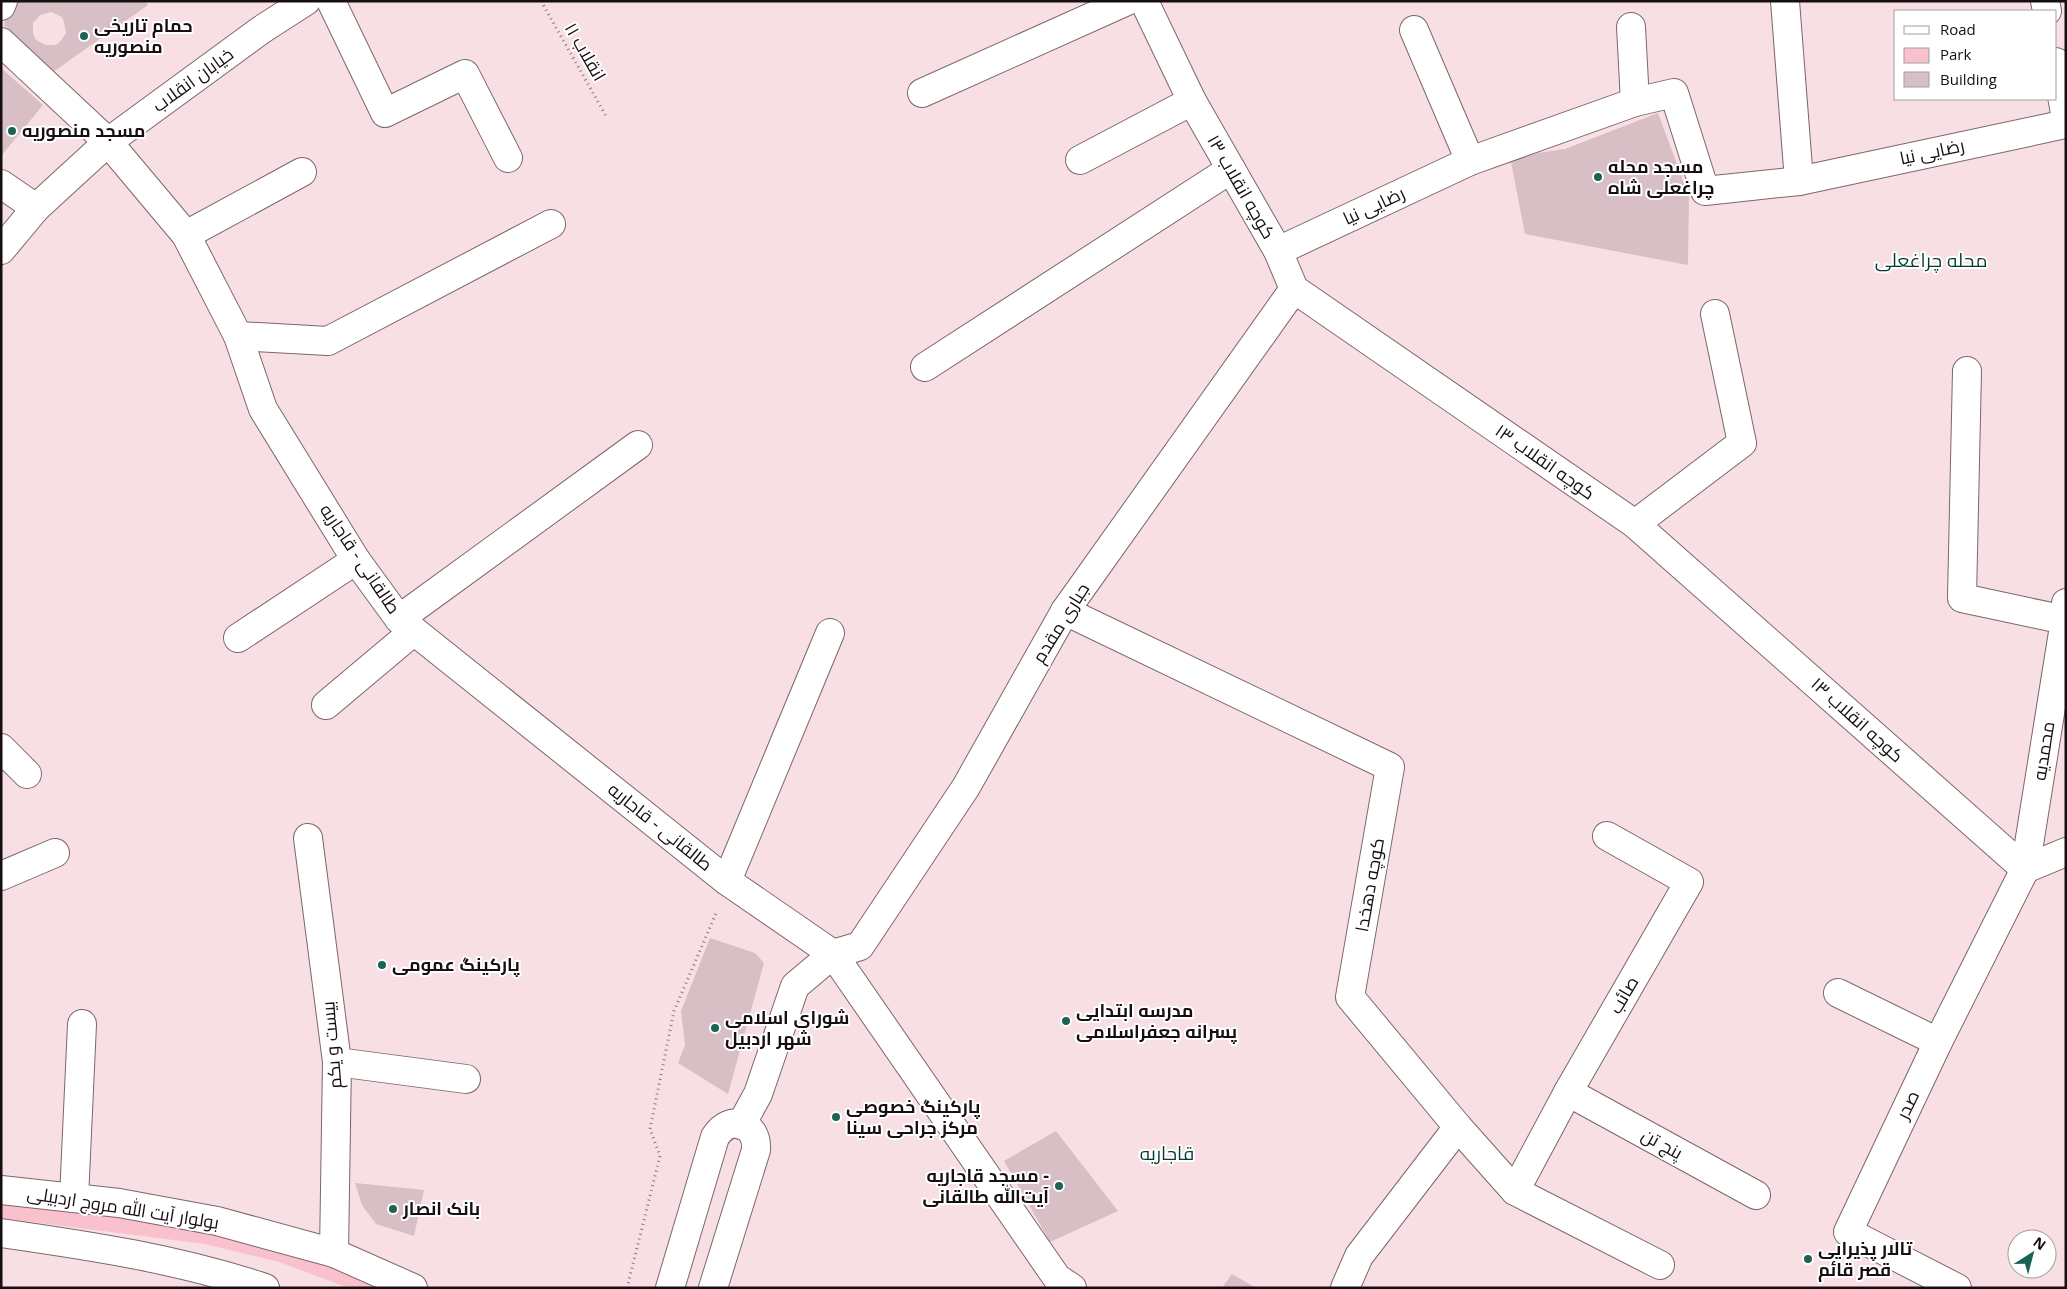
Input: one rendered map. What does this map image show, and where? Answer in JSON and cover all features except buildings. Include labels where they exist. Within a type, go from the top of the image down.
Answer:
[{"type":"street","points":[[1,6],[3,1]]},
{"type":"street","name":"خیابان انقلاب","points":[[1,250],[36,208],[108,142],[261,30],[306,1]]},
{"type":"street","points":[[331,1],[385,113],[464,74],[508,158]]},
{"type":"street","points":[[922,93],[1127,1]]},
{"type":"street","name":"کوچه انقلاب ۱۳","points":[[1144,1],[1192,101],[1278,251],[1294,289],[1635,524],[2025,870]]},
{"type":"street","points":[[1785,1],[1799,181]]},
{"type":"street","points":[[1631,27],[1635,102]]},
{"type":"street","points":[[1414,30],[1470,161]]},
{"type":"street","name":"طالقانی - قاجاریه","points":[[1,42],[108,142],[186,235],[238,336],[263,409],[356,560],[407,625],[727,881],[833,954],[1056,1278],[1072,1288]]},
{"type":"street","points":[[2057,68],[2066,120]]},
{"type":"street","name":"رضایی نیا","points":[[1278,251],[1470,161],[1635,102],[1674,93],[1705,191],[1799,181],[2066,124]]},
{"type":"street","points":[[1080,160],[1192,101]]},
{"type":"street","points":[[925,367],[1231,169]]},
{"type":"street","points":[[186,235],[302,172]]},
{"type":"street","points":[[1,184],[36,208]]},
{"type":"street","points":[[238,336],[328,340],[551,224]]},
{"type":"street","name":"جباری مقدم","points":[[833,954],[860,946],[966,787],[1065,611],[1294,289]]},
{"type":"street","points":[[1635,524],[1742,443],[1715,314]]},
{"type":"street","points":[[1967,371],[1962,598],[2065,612]]},
{"type":"street","points":[[326,705],[407,625],[638,445]]},
{"type":"street","points":[[238,638],[356,560]]},
{"type":"street","name":"کوچه دهخدا","points":[[1065,611],[1390,767],[1350,997],[1458,1127]]},
{"type":"street","name":"محمدیه","points":[[2025,870],[2065,612]]},
{"type":"street","points":[[727,881],[830,633]]},
{"type":"street","points":[[1,748],[27,774]]},
{"type":"street","name":"صائب","points":[[1515,1192],[1568,1092],[1689,882],[1607,836]]},
{"type":"street","name":"بیست و یکم","points":[[308,838],[337,1062],[334,1253]]},
{"type":"street","points":[[2025,870],[2066,852]]},
{"type":"street","points":[[1,876],[55,853]]},
{"type":"street","name":"صدر","points":[[1956,1288],[1848,1232],[1938,1042],[2025,870]]},
{"type":"street","points":[[741,1125],[758,1094],[794,986],[833,954]]},
{"type":"street","points":[[1838,993],[1938,1042]]},
{"type":"street","points":[[74,1198],[82,1024]]},
{"type":"street","points":[[337,1062],[466,1080]]},
{"type":"street","name":"پنج تن","points":[[1568,1092],[1756,1195]]},
{"type":"street","points":[[670,1288],[714,1137],[720,1128],[729,1123],[741,1125],[754,1135],[756,1150],[713,1288]]},
{"type":"street","points":[[1345,1288],[1359,1256],[1458,1127],[1515,1192],[1660,1265]]},
{"type":"street","name":"بولوار آیت الله مروج اردبیلی","points":[[1,1190],[119,1203],[217,1220],[334,1253],[414,1288]]},
{"type":"street","points":[[1,1233],[105,1248],[216,1272],[251,1286]]},
{"type":"path","name":"انقلاب ۱۱","points":[[540,1],[606,116]]},
{"type":"path","name":"طالقانی - قاجاریه","points":[[627,1288],[660,1156],[650,1129],[674,1011],[718,908],[727,881]]},
{"type":"green space","points":[[1,1199],[208,1230],[291,1251],[385,1288],[349,1288],[279,1262],[205,1244],[1,1218]]},
{"type":"place","name":"حمام تاریخی منصوریه","points":[[84,36]]},
{"type":"place","name":"مسجد منصوریه","points":[[12,131]]},
{"type":"place","name":"مسجد محله چراغعلی شاه","points":[[1598,177]]},
{"type":"place","name":"پارکینگ عمومی","points":[[382,965]]},
{"type":"place","name":"مدرسه ابتدایی پسرانه جعفراسلامی","points":[[1066,1021]]},
{"type":"place","name":"شورای اسلامی شهر اردبیل","points":[[715,1028]]},
{"type":"place","name":"پارکینگ خصوصی مرکز جراحی سینا","points":[[836,1117]]},
{"type":"place","name":"مسجد قاجاریه - آیت‌الله طالقانی","points":[[1059,1186]]},
{"type":"place","name":"بانک انصار","points":[[393,1209]]},
{"type":"place","name":"تالار پذیرایی قصر قائم","points":[[1808,1259]]},
{"type":"district","name":"محله چراغعلی","points":[[1931,260]]},
{"type":"district","name":"قاجاریه","points":[[1167,1153]]}]
